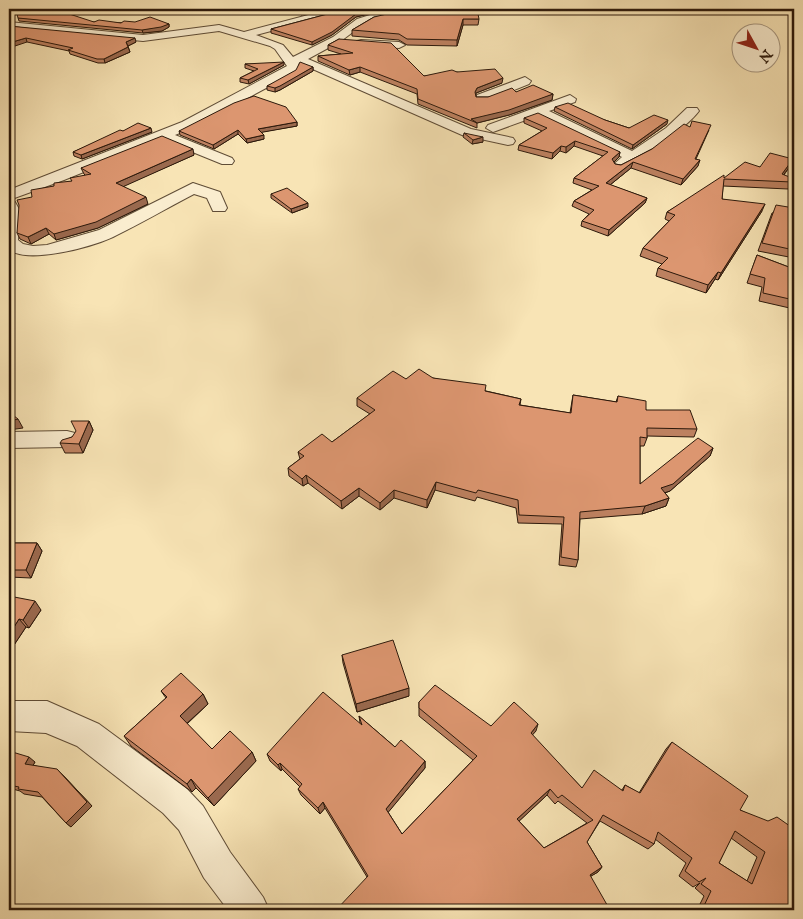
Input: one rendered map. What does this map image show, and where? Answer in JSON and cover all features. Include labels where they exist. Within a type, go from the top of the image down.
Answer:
[{"type":"street","points":[[9,195],[163,135],[225,106],[257,86],[292,69],[295,61],[337,40],[361,21],[383,14],[420,9]]},
{"type":"street","points":[[245,35],[335,11]]},
{"type":"street","points":[[9,25],[143,38],[216,28],[245,35],[279,47],[295,61],[467,132],[508,141]]},
{"type":"street","points":[[337,40],[399,45]]},
{"type":"street","points":[[482,98],[525,81]]},
{"type":"street","points":[[493,128],[570,99]]},
{"type":"street","points":[[538,111],[633,157]]},
{"type":"street","points":[[617,168],[671,131],[692,111]]},
{"type":"street","points":[[163,135],[227,162]]},
{"type":"street","points":[[9,205],[12,211],[9,242],[18,248],[33,251],[48,250],[105,234],[193,188],[214,194],[219,208]]},
{"type":"street","points":[[9,440],[67,440]]},
{"type":"street","points":[[9,716],[46,718],[88,735],[175,801],[191,818],[217,865],[250,910]]},
{"type":"building","points":[[54,9],[94,22],[99,20],[121,23],[124,21],[135,22],[150,17],[169,24],[142,30],[18,18],[16,10]]},
{"type":"building","points":[[341,9],[376,9],[356,14],[332,32],[312,42],[271,29],[339,11]]},
{"type":"building","points":[[419,9],[477,9],[479,19],[463,19],[457,40],[407,39],[399,34],[352,30],[374,17]]},
{"type":"building","points":[[9,26],[135,38],[126,42],[128,47],[104,59],[97,59],[68,50],[73,48],[26,38],[9,43]]},
{"type":"building","points":[[339,39],[391,43],[424,76],[452,70],[457,72],[495,69],[503,78],[477,88],[475,92],[476,97],[488,97],[512,88],[516,92],[533,85],[553,94],[509,110],[471,119],[477,123],[418,99],[417,89],[360,67],[349,70],[318,56],[353,53],[328,45]]},
{"type":"building","points":[[284,62],[248,80],[240,78],[258,69],[245,64]]},
{"type":"building","points":[[300,62],[313,67],[280,86],[275,88],[267,86],[296,70]]},
{"type":"building","points":[[254,96],[286,107],[297,122],[258,129],[264,135],[246,139],[238,130],[213,145],[179,131],[234,103]]},
{"type":"building","points":[[568,103],[605,120],[629,128],[654,115],[668,120],[633,145],[555,107]]},
{"type":"building","points":[[538,113],[620,152],[612,159],[615,164],[621,165],[652,149],[684,124],[690,127],[692,121],[711,125],[695,159],[700,160],[683,179],[633,162],[606,183],[647,198],[609,230],[582,221],[594,210],[574,201],[599,186],[574,178],[608,152],[575,141],[566,147],[561,146],[553,153],[519,145],[547,128],[524,118]]},
{"type":"building","points":[[138,123],[151,128],[81,155],[73,152],[120,130],[123,131]]},
{"type":"building","points":[[464,133],[483,137],[473,140]]},
{"type":"building","points":[[162,136],[193,149],[116,183],[146,197],[96,222],[54,234],[46,228],[28,237],[17,233],[19,205],[17,200],[32,197],[31,190],[54,186],[54,183],[72,181],[70,178],[91,174],[81,168]]},
{"type":"building","points":[[770,153],[793,159],[782,174],[792,178],[792,182],[724,179],[722,199],[765,204],[721,273],[718,272],[708,285],[658,268],[668,258],[643,248],[675,215],[667,212],[724,175],[724,178],[745,162],[760,167]]},
{"type":"building","points":[[287,188],[308,203],[291,209],[271,194]]},
{"type":"building","points":[[776,205],[794,208],[794,250],[762,243]]},
{"type":"building","points":[[757,255],[794,269],[794,300],[763,293],[765,278],[750,274]]},
{"type":"building","points":[[419,369],[433,378],[486,385],[485,391],[521,399],[519,405],[571,413],[573,395],[617,402],[618,396],[646,401],[646,410],[690,410],[697,429],[647,428],[647,438],[640,437],[640,484],[698,438],[713,448],[673,484],[661,488],[669,498],[645,506],[580,512],[578,560],[561,557],[564,517],[519,515],[518,500],[478,490],[476,493],[436,482],[427,500],[394,490],[380,503],[359,488],[341,501],[306,475],[302,479],[288,468],[304,456],[298,452],[322,434],[332,442],[375,410],[357,398],[393,371],[406,379]]},
{"type":"building","points":[[9,412],[18,419],[9,421]]},
{"type":"building","points":[[71,421],[89,421],[79,444],[60,443],[62,440],[72,437],[76,431]]},
{"type":"building","points":[[9,543],[37,543],[26,570],[9,570]]},
{"type":"building","points":[[9,596],[35,601],[23,620],[19,619],[9,635]]},
{"type":"building","points":[[393,640],[409,688],[356,704],[342,655]]},
{"type":"building","points":[[181,673],[203,694],[180,716],[212,749],[230,731],[252,752],[208,798],[191,779],[187,784],[124,736],[167,697],[161,691]]},
{"type":"building","points":[[435,685],[491,726],[514,702],[538,724],[531,733],[582,788],[594,770],[623,791],[625,785],[640,793],[672,742],[748,796],[740,810],[768,821],[777,817],[794,829],[794,905],[792,910],[749,910],[744,906],[742,910],[702,910],[711,891],[701,884],[706,878],[699,882],[685,871],[692,858],[658,832],[654,844],[603,815],[587,842],[602,867],[590,875],[610,910],[336,910],[368,876],[323,802],[318,808],[298,789],[302,784],[280,763],[278,765],[267,754],[323,692],[362,725],[359,716],[395,747],[401,740],[425,761],[386,809],[402,834],[477,756],[419,708],[419,702]],"holes":[[[550,789],[558,798],[562,795],[593,820],[544,848],[517,819]],[[735,831],[765,852],[752,884],[719,863]]]},
{"type":"building","points":[[9,751],[29,757],[25,764],[57,769],[87,802],[66,823],[38,792],[18,789],[19,787],[9,785]]}]
